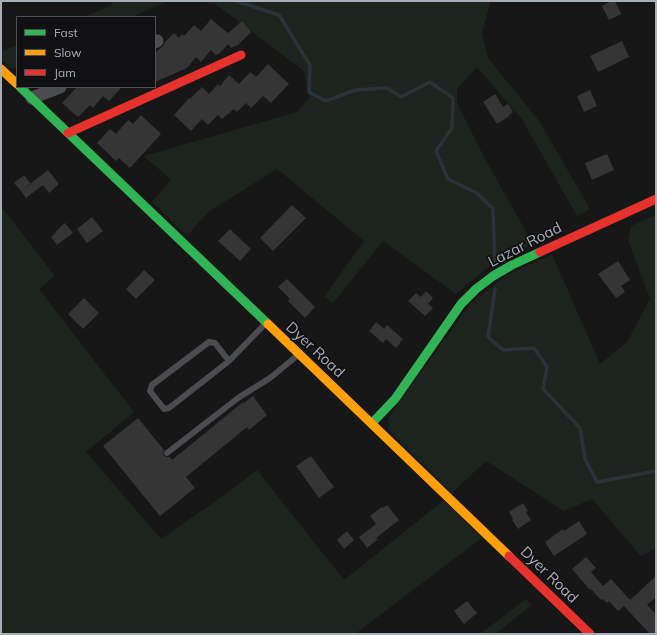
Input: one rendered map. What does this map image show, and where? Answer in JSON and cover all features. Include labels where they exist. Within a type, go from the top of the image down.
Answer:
[{"type":"street","points":[[68,133],[241,55]]},
{"type":"street","points":[[1,69],[16,83]]},
{"type":"street","name":"Dyer Road","points":[[21,88],[372,423],[590,634]]},
{"type":"street","points":[[32,98],[57,88]]},
{"type":"street","name":"Lazar Road","points":[[372,423],[395,399],[461,304],[476,289],[512,265],[656,199]]},
{"type":"lane","points":[[229,361],[215,343],[209,342],[152,385],[150,391],[164,409],[169,408],[229,361],[266,323]]},
{"type":"lane","points":[[167,453],[238,398],[270,378],[300,354]]},
{"type":"shaded area","points":[[115,1],[168,1],[133,16],[86,16],[111,5]]},
{"type":"shaded area","points":[[191,1],[491,1],[482,32],[488,58],[540,122],[590,209],[577,216],[523,121],[477,67],[457,89],[457,103],[485,159],[533,244],[490,266],[456,294],[383,241],[333,303],[324,297],[364,241],[277,169],[208,212],[187,236],[152,202],[171,180],[144,156],[297,112],[309,98],[304,71],[214,3]]},
{"type":"shaded area","points":[[16,45],[16,66],[11,69],[1,59],[1,52]]},
{"type":"shaded area","points":[[1,206],[55,276],[39,289],[134,412],[86,452],[161,539],[223,496],[257,470],[344,580],[444,500],[482,538],[355,634],[1,634]]},
{"type":"shaded area","points":[[656,215],[656,548],[641,556],[592,499],[564,511],[486,461],[452,493],[388,429],[389,416],[471,303],[507,275],[552,254],[600,364],[627,342],[650,299],[628,240],[631,226]]},
{"type":"shaded area","points":[[526,599],[532,605],[495,634],[480,634]]},
{"type":"building","points":[[611,1],[615,1],[621,14],[609,20],[602,6]]},
{"type":"building","points":[[211,19],[228,33],[242,21],[251,32],[238,45],[231,48],[228,44],[220,53],[216,55],[211,50],[201,62],[196,57],[187,68],[156,82],[156,52],[165,42],[174,33],[179,38],[182,34],[184,36],[194,25],[201,31]]},
{"type":"building","points":[[622,41],[629,57],[598,72],[590,56]]},
{"type":"building","points":[[268,64],[289,84],[271,103],[263,96],[251,108],[246,103],[237,112],[234,109],[222,119],[218,115],[208,125],[202,119],[191,131],[174,115],[189,98],[190,99],[202,87],[209,94],[218,84],[220,86],[229,75],[239,84],[250,72],[256,77]]},
{"type":"building","points":[[76,88],[121,88],[109,101],[103,96],[93,108],[90,105],[78,117],[62,103]]},
{"type":"building","points":[[590,90],[597,106],[584,112],[577,96]]},
{"type":"building","points":[[495,94],[503,107],[508,104],[513,112],[497,124],[483,102]]},
{"type":"building","points":[[141,115],[161,134],[130,168],[119,158],[116,161],[97,143],[110,129],[116,134],[128,120],[133,124]]},
{"type":"building","points":[[607,154],[614,170],[592,180],[585,163]]},
{"type":"building","points":[[48,170],[59,184],[49,193],[43,185],[26,198],[21,191]]},
{"type":"building","points":[[24,175],[31,184],[21,191],[14,183]]},
{"type":"building","points":[[292,205],[306,218],[273,251],[260,238]]},
{"type":"building","points":[[92,217],[103,231],[87,243],[77,229]]},
{"type":"building","points":[[65,223],[73,233],[57,245],[51,237]]},
{"type":"building","points":[[230,229],[251,249],[240,261],[218,241]]},
{"type":"building","points":[[618,261],[630,280],[621,286],[625,292],[616,298],[598,274]]},
{"type":"building","points":[[144,270],[155,280],[136,299],[126,289]]},
{"type":"building","points":[[287,279],[315,307],[305,318],[288,301],[290,299],[278,287]]},
{"type":"building","points":[[426,291],[433,298],[428,304],[433,308],[425,316],[408,301],[416,293],[421,297]]},
{"type":"building","points":[[84,298],[99,313],[83,329],[68,314]]},
{"type":"building","points":[[376,322],[384,329],[387,325],[403,339],[396,348],[386,339],[383,343],[369,331]]},
{"type":"building","points":[[253,396],[267,415],[249,430],[247,427],[186,477],[195,488],[160,516],[103,446],[138,418],[164,450],[164,456],[170,457],[172,460],[243,402],[244,403]]},
{"type":"building","points":[[311,456],[334,487],[319,498],[296,466]]},
{"type":"building","points":[[523,503],[531,520],[518,529],[509,512]]},
{"type":"building","points":[[387,505],[399,520],[376,538],[378,539],[367,548],[359,537],[376,524],[370,516]]},
{"type":"building","points":[[579,521],[587,534],[554,556],[545,542],[563,529],[564,531]]},
{"type":"building","points":[[347,531],[354,540],[344,549],[337,540]]},
{"type":"building","points":[[586,557],[596,568],[591,572],[603,586],[611,579],[630,600],[656,576],[656,597],[647,605],[656,614],[656,634],[650,634],[624,606],[618,611],[609,601],[607,603],[603,599],[601,600],[591,589],[590,590],[572,569]]},
{"type":"building","points":[[467,601],[477,613],[464,624],[454,611]]},
{"type":"waterway","points":[[236,1],[279,15],[310,65],[309,92],[326,101],[355,90],[387,88],[401,97],[430,82],[453,98],[452,128],[436,151],[448,179],[477,193],[493,209],[495,264]]},
{"type":"waterway","points":[[495,289],[488,337],[503,350],[534,348],[547,367],[543,389],[580,428],[585,459],[597,482],[656,471]]},
{"type":"traffic: fast","points":[[21,88],[268,324]]},
{"type":"traffic: fast","points":[[372,423],[395,399],[461,304],[476,289],[493,276],[540,252]]},
{"type":"traffic: slow","points":[[1,69],[16,83]]},
{"type":"traffic: slow","points":[[268,324],[509,556]]},
{"type":"traffic: jam","points":[[68,133],[241,55]]},
{"type":"traffic: jam","points":[[540,252],[656,199]]},
{"type":"traffic: jam","points":[[509,556],[590,634]]}]
